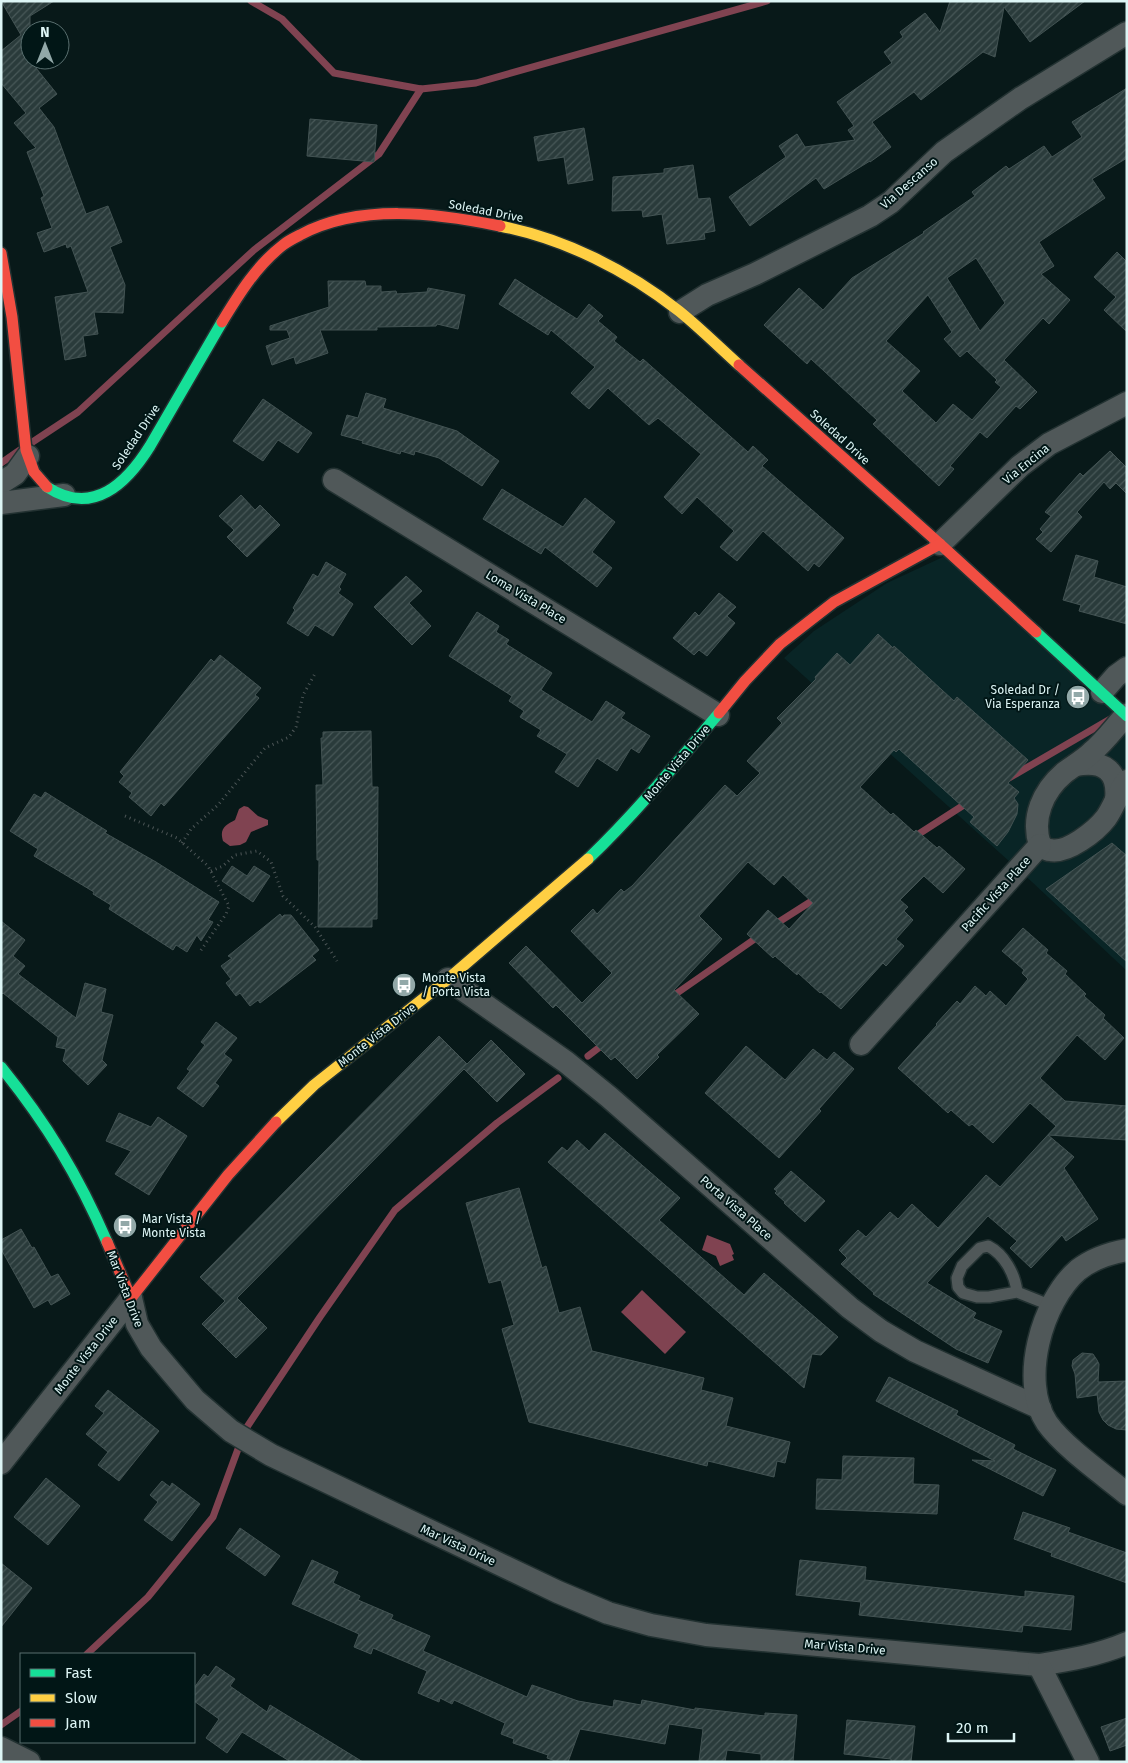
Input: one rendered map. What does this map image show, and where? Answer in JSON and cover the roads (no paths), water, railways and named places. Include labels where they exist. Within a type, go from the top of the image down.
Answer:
[{"type":"street","name":"Via Descanso","points":[[680,312],[708,295],[756,274],[870,216],[891,202],[944,152],[1013,103],[1127,33]]},
{"type":"street","name":"Soledad Drive","points":[[1,253],[14,329],[28,456],[32,468],[39,481],[51,491],[86,498],[106,494],[119,485],[132,472],[158,432],[226,316],[256,274],[284,244],[306,231],[337,221],[370,215],[429,215],[469,220],[508,228],[577,250],[612,267],[656,294],[680,312],[940,544],[1126,715]]},
{"type":"street","name":"Via Encina","points":[[940,544],[1020,466],[1049,444],[1127,403]]},
{"type":"street","points":[[1,483],[15,474],[28,456]]},
{"type":"street","name":"Loma Vista Place","points":[[334,480],[718,714]]},
{"type":"street","points":[[1,503],[64,495]]},
{"type":"street","name":"Monte Vista Drive","points":[[1,1464],[228,1175],[266,1132],[314,1085],[448,979],[564,880],[618,830],[766,658],[806,622],[848,594],[940,544]]},
{"type":"street","points":[[1102,692],[1116,676],[1127,668]]},
{"type":"street","name":"Pacific Vista Place","points":[[861,1044],[1040,845],[1036,824],[1039,809],[1046,795],[1056,782],[1092,753],[1126,715]]},
{"type":"street","points":[[1040,845],[1053,851],[1066,848],[1095,830],[1107,817],[1121,790],[1117,787],[1114,777],[1107,769],[1096,763],[1076,764]]},
{"type":"street","name":"Porta Vista Place","points":[[448,979],[566,1062],[609,1097],[850,1308],[881,1331],[915,1350],[1040,1408]]},
{"type":"street","name":"Mar Vista Drive","points":[[1,1068],[31,1104],[60,1148],[89,1202],[131,1298],[137,1324],[151,1348],[195,1400],[231,1431],[271,1455],[558,1592],[600,1609],[651,1625],[706,1635],[1039,1665],[1080,1658],[1110,1650],[1127,1642]]},
{"type":"street","points":[[1127,1250],[1094,1260],[1079,1269],[1068,1280],[1052,1306],[1045,1322],[1036,1355],[1035,1376],[1040,1408],[1047,1423],[1064,1441],[1127,1494]]},
{"type":"street","points":[[1039,1665],[1088,1762]]},
{"type":"street","points":[[1,1748],[28,1762]]},
{"type":"lane","points":[[1017,1292],[1016,1281],[1005,1262],[997,1251],[988,1246],[980,1248],[962,1266],[957,1278],[958,1287],[963,1293],[977,1297],[1017,1292],[1052,1306]]},
{"type":"waterway","points":[[251,1],[282,19],[334,73],[421,89],[476,83],[767,1]]},
{"type":"waterway","points":[[31,443],[78,412],[254,250],[379,154],[421,89]]},
{"type":"waterway","points":[[1,463],[20,450]]},
{"type":"waterway","points":[[1009,778],[1112,718]]},
{"type":"waterway","points":[[914,837],[970,801]]},
{"type":"waterway","points":[[774,925],[818,897]]},
{"type":"waterway","points":[[670,998],[759,936]]},
{"type":"waterway","points":[[588,1056],[605,1043]]},
{"type":"waterway","points":[[88,1653],[148,1597],[213,1517],[245,1430],[320,1317],[395,1210],[497,1123],[558,1078]]},
{"type":"waterway","points":[[1,1725],[20,1712]]},
{"type":"place","name":"Soledad Dr / Via Esperanza","points":[[1078,697]]},
{"type":"place","name":"Monte Vista / Porta Vista","points":[[404,985]]},
{"type":"place","name":"Mar Vista / Monte Vista","points":[[125,1226]]}]
